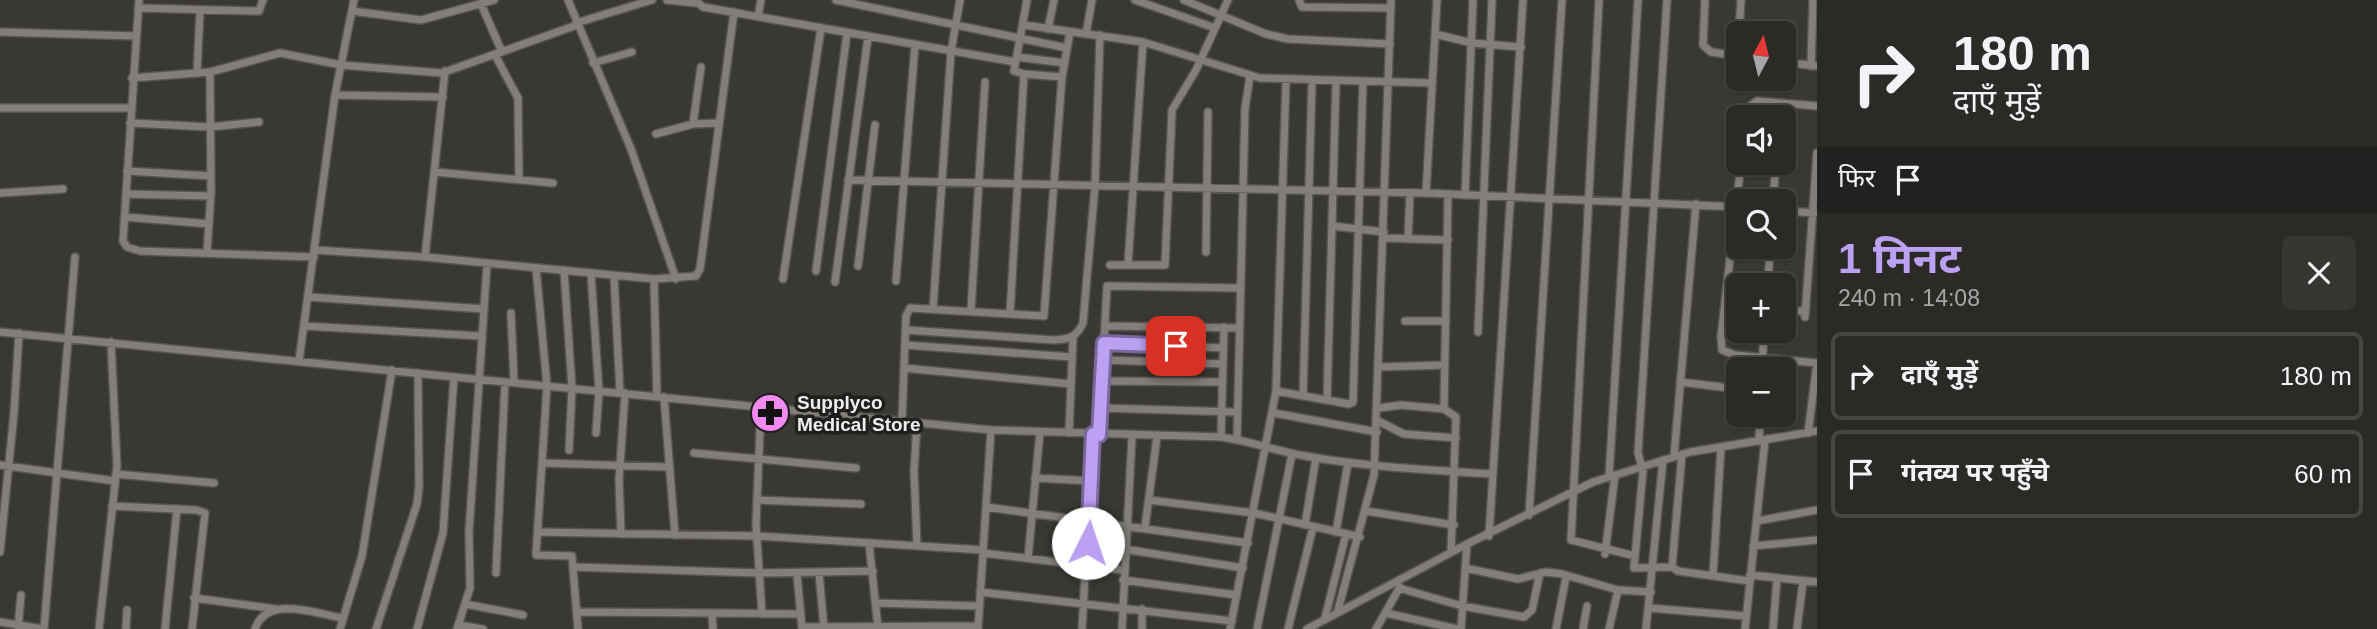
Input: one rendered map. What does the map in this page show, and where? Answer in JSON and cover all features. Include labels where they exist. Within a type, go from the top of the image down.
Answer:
[{"type":"street","points":[[263,0],[259,11],[200,11],[138,4],[123,241],[127,247],[140,251],[425,257],[654,279],[696,276],[700,269],[734,12]]},
{"type":"street","points":[[299,361],[335,95],[354,0]]},
{"type":"street","points":[[352,11],[421,20],[494,0]]},
{"type":"street","points":[[568,0],[631,149],[676,279]]},
{"type":"street","points":[[132,78],[210,72],[280,53],[341,65],[422,73],[445,71],[652,0]]},
{"type":"street","points":[[667,0],[696,2],[719,10],[951,51],[1016,60],[1065,63]]},
{"type":"street","points":[[716,0],[719,10]]},
{"type":"street","points":[[758,17],[761,0]]},
{"type":"street","points":[[836,0],[1020,41],[1067,48]]},
{"type":"street","points":[[933,309],[951,51],[960,0]]},
{"type":"street","points":[[1027,0],[1016,73],[1062,77]]},
{"type":"street","points":[[1048,29],[1054,0]]},
{"type":"street","points":[[1086,34],[1092,0]]},
{"type":"street","points":[[1135,0],[1215,28]]},
{"type":"street","points":[[1184,0],[1266,34],[1288,38],[1390,44]]},
{"type":"street","points":[[1110,265],[1165,265],[1172,110],[1201,60],[1228,0]]},
{"type":"street","points":[[1299,0],[1302,7],[1391,4],[1375,467],[1360,537],[1338,610]]},
{"type":"street","points":[[1426,193],[1437,0]]},
{"type":"street","points":[[1465,195],[1474,0]]},
{"type":"street","points":[[1478,332],[1492,0]]},
{"type":"street","points":[[1489,536],[1523,0]]},
{"type":"street","points":[[1529,515],[1562,0]]},
{"type":"street","points":[[1599,0],[1571,540],[1605,551],[1635,556]]},
{"type":"street","points":[[1605,551],[1612,476],[1624,201],[1637,0]]},
{"type":"street","points":[[1667,0],[1652,201],[1638,453],[1642,465],[1634,568],[1672,567],[1678,571],[1713,576],[1817,582]]},
{"type":"street","points":[[1705,0],[1703,45],[1710,52],[1726,54]]},
{"type":"street","points":[[1740,21],[1741,0]]},
{"type":"street","points":[[1796,64],[1814,66],[1813,0]]},
{"type":"street","points":[[481,4],[498,53],[518,98],[519,178]]},
{"type":"street","points":[[197,72],[200,11]]},
{"type":"street","points":[[1024,25],[1143,42],[1250,76],[1286,81],[1432,83]]},
{"type":"street","points":[[783,279],[821,28]]},
{"type":"street","points":[[0,32],[136,36]]},
{"type":"street","points":[[902,421],[906,330],[910,308],[1045,316],[1062,77],[1070,32]]},
{"type":"street","points":[[816,271],[848,33]]},
{"type":"street","points":[[1435,34],[1472,43],[1521,47]]},
{"type":"street","points":[[1069,433],[1073,337],[1083,323],[1095,186],[1100,35]]},
{"type":"street","points":[[835,282],[868,37]]},
{"type":"street","points":[[1128,264],[1131,186],[1143,42]]},
{"type":"street","points":[[896,281],[915,45]]},
{"type":"street","points":[[593,63],[632,52]]},
{"type":"street","points":[[694,124],[701,67]]},
{"type":"street","points":[[425,257],[445,71]]},
{"type":"street","points":[[207,252],[211,176],[210,72]]},
{"type":"street","points":[[1010,314],[1024,74]]},
{"type":"street","points":[[1237,439],[1246,190],[1245,109],[1250,76]]},
{"type":"street","points":[[980,592],[1122,607],[1231,625],[1274,413],[1286,81]]},
{"type":"street","points":[[971,310],[985,82]]},
{"type":"street","points":[[1303,396],[1312,82]]},
{"type":"street","points":[[1327,400],[1336,82]]},
{"type":"street","points":[[1276,391],[1349,404],[1353,399],[1362,193],[1363,82]]},
{"type":"street","points":[[335,95],[443,97]]},
{"type":"street","points":[[1752,105],[1781,103],[1817,106]]},
{"type":"street","points":[[0,108],[131,108]]},
{"type":"street","points":[[1206,252],[1208,112]]},
{"type":"street","points":[[130,123],[210,127],[259,122]]},
{"type":"street","points":[[656,134],[694,124],[719,123]]},
{"type":"street","points":[[858,266],[875,125]]},
{"type":"street","points":[[1796,313],[1805,314],[1816,213],[1817,153]]},
{"type":"street","points":[[127,171],[211,176]]},
{"type":"street","points":[[435,172],[553,183]]},
{"type":"street","points":[[848,180],[1282,192],[1426,193],[1726,206]]},
{"type":"street","points":[[0,192],[64,189]]},
{"type":"street","points":[[1408,239],[1410,193]]},
{"type":"street","points":[[126,194],[210,196]]},
{"type":"street","points":[[1448,194],[1444,409],[1446,413],[1455,414],[1456,438],[1451,552]]},
{"type":"street","points":[[1672,567],[1680,382],[1696,204]]},
{"type":"street","points":[[1796,212],[1816,213]]},
{"type":"street","points":[[125,217],[209,224]]},
{"type":"street","points":[[1333,226],[1360,228],[1408,239],[1448,240]]},
{"type":"street","points":[[0,622],[18,627],[44,629],[75,257]]},
{"type":"street","points":[[1730,259],[1722,350],[1735,355],[1817,363],[1808,433]]},
{"type":"street","points":[[483,629],[458,627],[470,588],[469,532],[487,264]]},
{"type":"street","points":[[537,268],[547,386],[536,555],[572,556],[578,629]]},
{"type":"street","points":[[564,270],[572,388],[569,450]]},
{"type":"street","points":[[592,274],[599,391],[596,433]]},
{"type":"street","points":[[614,276],[622,393],[621,534]]},
{"type":"street","points":[[654,279],[660,397],[675,535]]},
{"type":"street","points":[[1082,629],[1091,481],[1101,408],[1107,286],[1241,288]]},
{"type":"street","points":[[309,297],[484,309]]},
{"type":"street","points":[[510,313],[514,383]]},
{"type":"street","points":[[1405,321],[1446,321]]},
{"type":"street","points":[[304,326],[481,336]]},
{"type":"street","points":[[1105,326],[1239,328]]},
{"type":"street","points":[[1221,437],[1224,327]]},
{"type":"street","points":[[906,330],[1055,340],[1073,337]]},
{"type":"street","points":[[0,332],[991,430],[1221,437],[1268,446],[1292,454],[1375,467],[1493,474]]},
{"type":"street","points":[[0,552],[10,467],[19,333]]},
{"type":"street","points":[[99,629],[116,477],[111,342]]},
{"type":"street","points":[[1104,343],[1223,348]]},
{"type":"street","points":[[1763,356],[1764,343]]},
{"type":"street","points":[[905,345],[1072,357]]},
{"type":"street","points":[[1104,360],[1223,365]]},
{"type":"street","points":[[1380,367],[1445,365]]},
{"type":"street","points":[[904,368],[1071,384]]},
{"type":"street","points":[[340,629],[362,556],[392,370]]},
{"type":"street","points":[[376,629],[417,504],[418,373]]},
{"type":"street","points":[[417,629],[443,533],[454,377]]},
{"type":"street","points":[[1102,381],[1222,382]]},
{"type":"street","points":[[496,573],[505,382]]},
{"type":"street","points":[[1680,382],[1726,388]]},
{"type":"street","points":[[1379,408],[1401,405],[1444,409]]},
{"type":"street","points":[[761,407],[757,536],[762,614]]},
{"type":"street","points":[[1101,408],[1237,412]]},
{"type":"street","points":[[1274,413],[1377,432]]},
{"type":"street","points":[[1378,421],[1404,434],[1456,438]]},
{"type":"street","points":[[917,423],[914,471],[917,545]]},
{"type":"street","points":[[1745,629],[1757,521],[1761,427]]},
{"type":"street","points":[[797,573],[802,628],[978,627],[991,430]]},
{"type":"street","points":[[1307,629],[1315,627],[1338,610],[1403,580],[1466,544],[1489,536],[1574,490],[1678,455],[1817,431]]},
{"type":"street","points":[[1028,558],[1040,432]]},
{"type":"street","points":[[1122,629],[1124,549],[1132,436]]},
{"type":"street","points":[[1146,527],[1157,437]]},
{"type":"street","points":[[1713,576],[1721,447]]},
{"type":"street","points":[[694,453],[856,468]]},
{"type":"street","points":[[1258,629],[1292,454]]},
{"type":"street","points":[[1288,629],[1309,526],[1316,458]]},
{"type":"street","points":[[1646,629],[1663,460]]},
{"type":"street","points":[[542,463],[668,467]]},
{"type":"street","points":[[1336,532],[1348,463]]},
{"type":"street","points":[[0,465],[56,474],[214,483]]},
{"type":"street","points":[[1035,478],[1091,481]]},
{"type":"street","points":[[757,500],[861,505]]},
{"type":"street","points":[[1149,500],[1254,513],[1360,537]]},
{"type":"street","points":[[112,506],[205,513],[191,629]]},
{"type":"street","points":[[986,507],[1248,543]]},
{"type":"street","points":[[165,629],[177,509]]},
{"type":"street","points":[[1757,521],[1817,510]]},
{"type":"street","points":[[1366,511],[1454,525]]},
{"type":"street","points":[[538,532],[757,536],[917,545],[1123,570]]},
{"type":"street","points":[[1325,618],[1346,534]]},
{"type":"street","points":[[1753,546],[1817,540]]},
{"type":"street","points":[[869,542],[878,627]]},
{"type":"street","points":[[1386,613],[1459,629],[1466,544]]},
{"type":"street","points":[[1124,549],[1244,568]]},
{"type":"street","points":[[573,568],[760,573],[873,571]]},
{"type":"street","points":[[1465,568],[1518,579],[1540,573],[1618,590],[1651,592]]},
{"type":"street","points":[[819,573],[824,628]]},
{"type":"street","points":[[1399,588],[1462,606],[1524,617],[1532,610],[1540,573]]},
{"type":"street","points":[[1556,629],[1566,577]]},
{"type":"street","points":[[1773,629],[1777,578]]},
{"type":"street","points":[[1123,580],[1237,595]]},
{"type":"street","points":[[1376,629],[1403,580]]},
{"type":"street","points":[[1797,629],[1803,581]]},
{"type":"street","points":[[1609,629],[1618,590]]},
{"type":"street","points":[[18,627],[21,595]]},
{"type":"street","points":[[194,598],[343,618]]},
{"type":"street","points":[[876,603],[979,606]]},
{"type":"street","points":[[465,604],[523,615]]},
{"type":"street","points":[[1583,629],[1587,606]]},
{"type":"street","points":[[1649,608],[1746,617]]},
{"type":"street","points":[[255,629],[261,617],[276,609]]},
{"type":"street","points":[[126,629],[127,610]]},
{"type":"street","points":[[1142,610],[1142,629]]},
{"type":"street","points":[[577,612],[801,614]]},
{"type":"street","points":[[712,613],[713,629]]},
{"type":"place","name":"Supplyco Medical Store","points":[[770,413]]},
{"type":"route","points":[[1088,543],[1093,434],[1099,435],[1104,343],[1176,346]]}]
